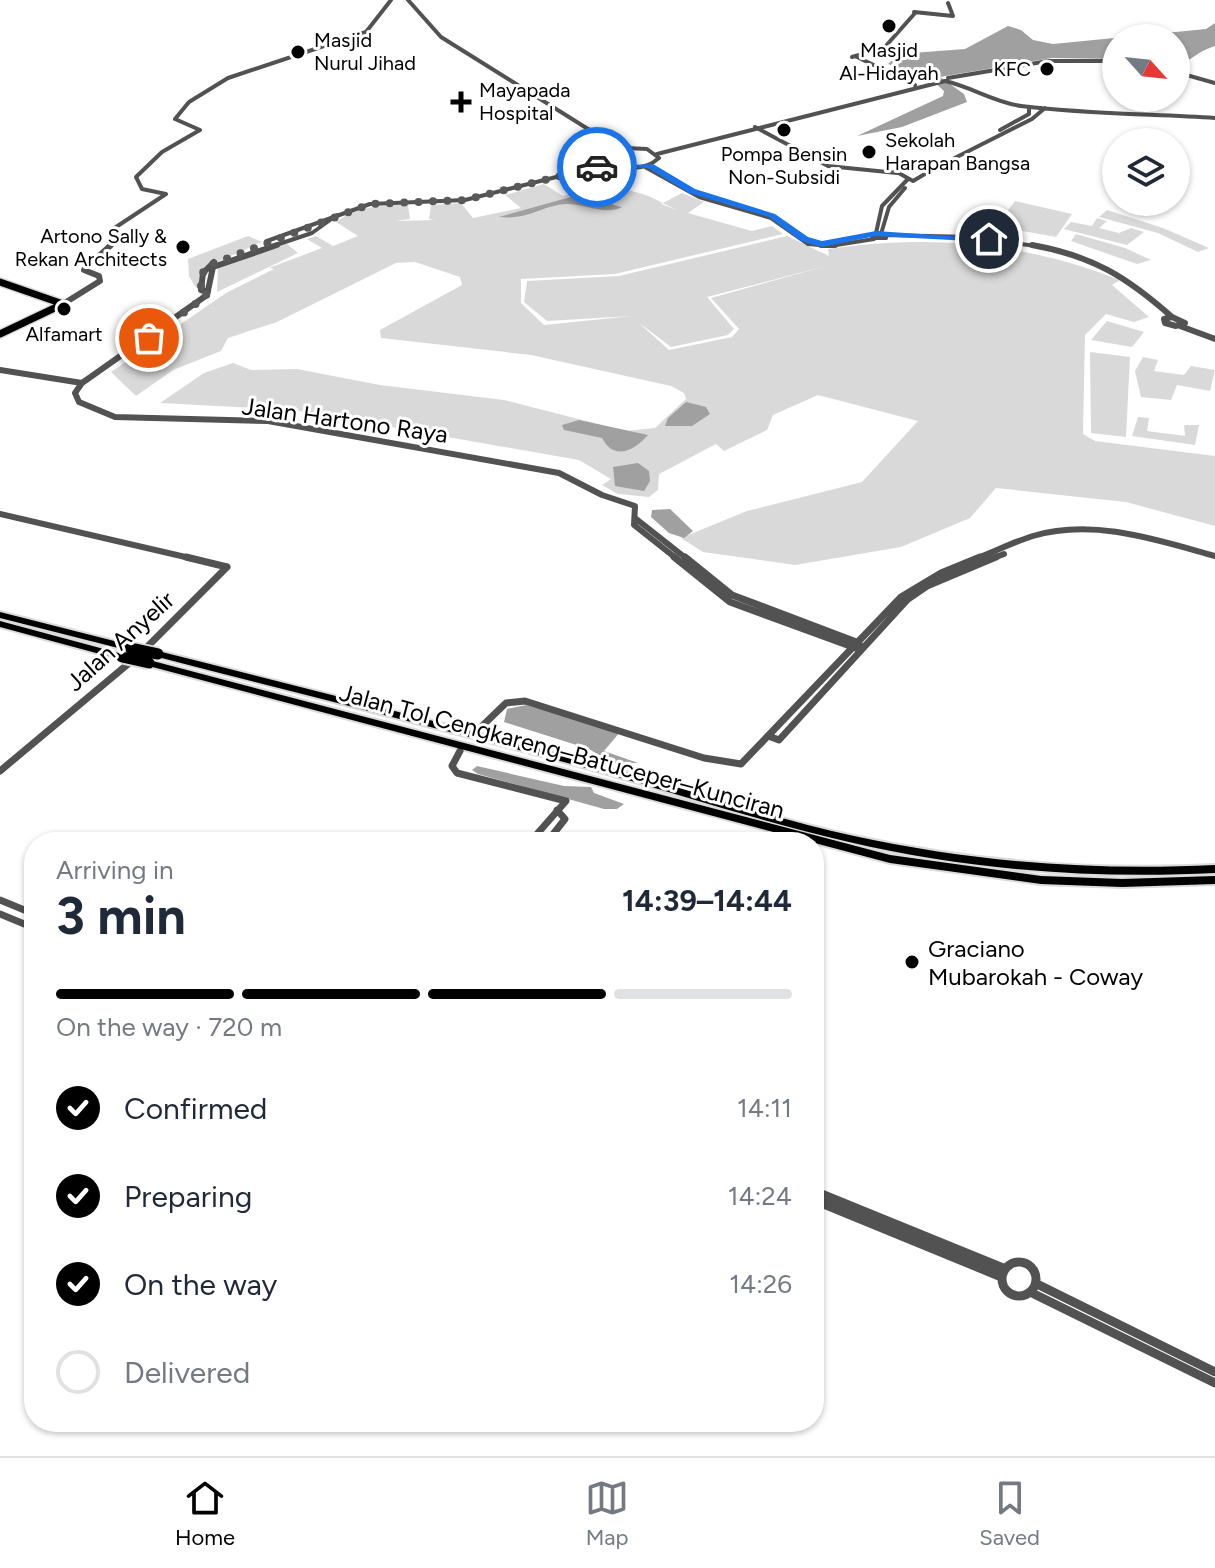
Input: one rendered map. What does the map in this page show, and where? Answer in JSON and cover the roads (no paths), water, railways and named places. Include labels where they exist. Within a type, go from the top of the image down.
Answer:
[{"type":"highway","name":"Jalan Tol Cengkareng–Batuceper–Kunciran","points":[[0,615],[126,652]]},
{"type":"highway","name":"Jalan Tol Cengkareng–Batuceper–Kunciran","points":[[0,624],[599,768],[823,832]]},
{"type":"highway","name":"Jalan Tol Cengkareng–Batuceper–Kunciran","points":[[154,659],[791,832]]},
{"type":"highway","name":"Jalan Tol Cengkareng–Batuceper–Kunciran","points":[[824,832],[892,848],[1040,868],[1120,872],[1215,869]]},
{"type":"highway","name":"Jalan Tol Cengkareng–Batuceper–Kunciran","points":[[824,841],[890,859],[1041,880],[1122,883],[1215,880]]},
{"type":"main road","points":[[0,282],[63,304]]},
{"type":"main road","points":[[0,334],[63,304]]},
{"type":"street","points":[[63,304],[100,281],[100,276],[84,270],[113,243],[110,231],[166,194],[142,189],[136,177],[156,157],[200,130],[175,119],[188,100],[249,71],[313,52],[370,30],[387,12],[391,0]]},
{"type":"street","points":[[408,0],[441,37],[620,149],[654,152],[911,86]]},
{"type":"street","points":[[911,86],[856,58],[884,48],[915,13],[944,15],[950,1]]},
{"type":"street","points":[[654,152],[932,81],[978,76],[1048,61],[1102,61]]},
{"type":"street","points":[[968,86],[978,76]]},
{"type":"street","points":[[1190,76],[1215,83]]},
{"type":"street","points":[[944,80],[968,86],[985,98],[1029,110],[1038,116]]},
{"type":"street","points":[[758,127],[828,166],[896,172],[932,167],[1038,116],[1045,108]]},
{"type":"street","points":[[879,236],[889,207],[910,180],[1029,110],[1045,108],[1215,118]]},
{"type":"street","points":[[612,163],[610,155],[620,149]]},
{"type":"street","points":[[648,166],[658,160],[654,152]]},
{"type":"street","points":[[0,372],[80,385],[197,304],[208,292],[209,273],[213,267],[264,244],[316,232],[337,215],[370,204],[473,199],[612,163],[648,166],[699,197],[771,218],[794,237],[812,245],[830,246],[879,236],[968,239],[1071,258],[1116,275],[1169,317],[1165,323],[1182,325],[1215,338]]},
{"type":"street","points":[[896,172],[910,180]]},
{"type":"street","name":"Jalan Hartono Raya","points":[[80,385],[76,397],[82,405],[115,417],[273,422],[559,473],[602,495],[635,506],[635,518]]},
{"type":"street","name":"Jalan Anyelir","points":[[0,514],[227,567],[122,670],[0,771]]},
{"type":"street","points":[[635,518],[732,595],[859,646],[730,602],[634,525],[635,518]]},
{"type":"street","points":[[478,730],[502,705],[518,701],[725,764],[749,760],[775,738],[859,646],[914,594],[1038,539],[1093,533],[1175,546],[1215,558]]},
{"type":"street","points":[[685,566],[694,563]]},
{"type":"street","points":[[460,751],[452,766],[457,773],[566,801],[538,832]]},
{"type":"street","points":[[555,832],[565,819],[557,810]]},
{"type":"street","points":[[0,900],[24,910]]},
{"type":"street","points":[[0,914],[24,924]]},
{"type":"street","points":[[824,1195],[1001,1272]]},
{"type":"street","points":[[824,1204],[1001,1272]]},
{"type":"street","points":[[1001,1272],[1015,1263],[1025,1265],[1034,1272],[1034,1288]]},
{"type":"street","points":[[1001,1272],[1003,1286],[1012,1292],[1034,1288],[1215,1372]]},
{"type":"street","points":[[1034,1288],[1215,1383]]},
{"type":"place","name":"Masjid Al-Hidayah","points":[[889,26]]},
{"type":"place","name":"Masjid Nurul Jihad","points":[[298,52]]},
{"type":"place","name":"KFC","points":[[1047,69]]},
{"type":"place","name":"Mayapada Hospital","points":[[461,102]]},
{"type":"place","name":"Pompa Bensin Non-Subsidi","points":[[784,130]]},
{"type":"place","name":"Sekolah Harapan Bangsa","points":[[869,152]]},
{"type":"place","name":"Artono Sally & Rekan Architects","points":[[183,247]]},
{"type":"place","name":"Alfamart","points":[[64,309]]},
{"type":"place","name":"Graciano Mubarokah - Coway","points":[[912,962]]}]
